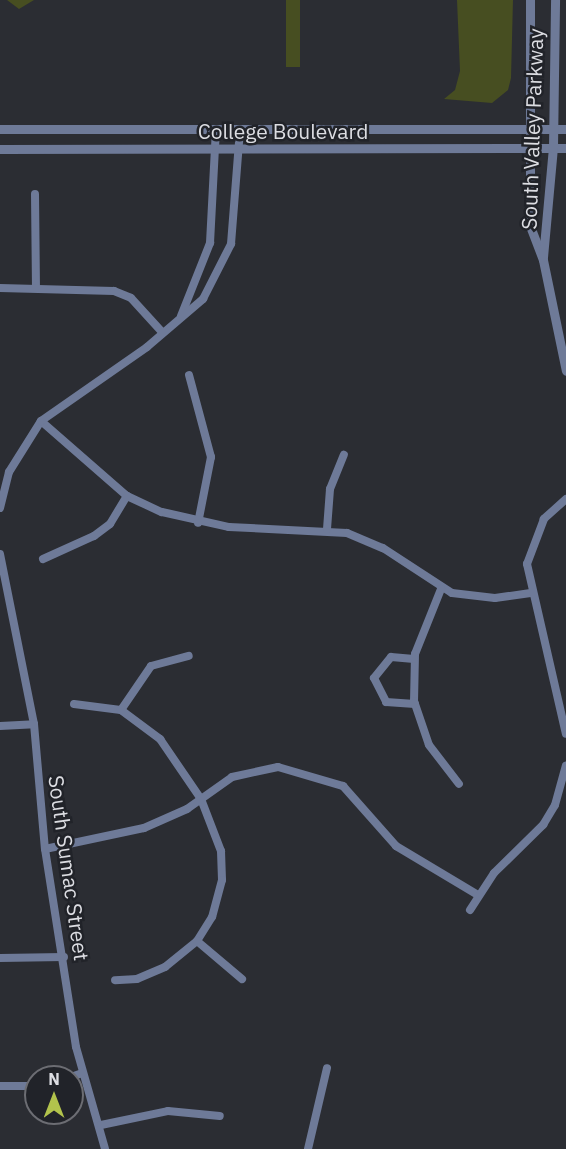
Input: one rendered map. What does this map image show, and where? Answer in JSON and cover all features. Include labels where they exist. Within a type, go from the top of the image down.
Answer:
[{"type":"street","name":"South Valley Parkway","points":[[530,0],[530,226],[543,260],[566,371]]},
{"type":"street","name":"South Valley Parkway","points":[[543,260],[553,148],[555,0]]},
{"type":"street","name":"College Boulevard","points":[[0,129],[566,129]]},
{"type":"street","points":[[180,318],[210,243],[217,150],[216,130]]},
{"type":"street","points":[[0,508],[9,472],[41,421],[163,333],[203,299],[231,244],[240,130]]},
{"type":"street","name":"College Boulevard","points":[[0,149],[566,148]]},
{"type":"street","points":[[35,194],[36,288]]},
{"type":"street","points":[[0,288],[114,291],[131,298],[163,333]]},
{"type":"street","points":[[189,375],[211,457],[198,523]]},
{"type":"street","points":[[41,421],[127,496],[198,523],[327,529],[383,548],[441,589],[495,598],[531,593]]},
{"type":"street","points":[[327,529],[330,489],[344,455]]},
{"type":"street","points":[[0,468],[9,472]]},
{"type":"street","points":[[43,559],[94,536],[110,524],[127,496]]},
{"type":"street","points":[[566,499],[534,538],[527,564],[531,593],[566,734]]},
{"type":"street","name":"South Sumac Street","points":[[0,554],[34,724],[45,849],[81,1065]]},
{"type":"street","points":[[441,589],[414,658],[415,704],[429,745],[459,784]]},
{"type":"street","points":[[121,710],[151,666],[189,656]]},
{"type":"street","points":[[414,658],[391,657],[374,678],[386,702],[415,704]]},
{"type":"street","points":[[74,704],[121,710],[160,739],[201,799],[222,850],[222,880],[212,917],[197,941],[165,967],[137,980],[115,980]]},
{"type":"street","points":[[0,726],[34,724]]},
{"type":"street","points":[[470,910],[478,895],[543,825],[555,805],[566,765]]},
{"type":"street","points":[[45,849],[144,828],[201,799],[232,777],[260,769],[281,767],[329,780],[355,794],[408,855],[478,895]]},
{"type":"street","points":[[197,941],[242,979]]},
{"type":"street","points":[[0,958],[64,957]]},
{"type":"street","points":[[308,1149],[327,1068]]},
{"type":"street","name":"South Sumac Street","points":[[84,1078],[101,1125],[105,1149]]},
{"type":"street","points":[[0,1086],[24,1086]]},
{"type":"street","points":[[101,1125],[168,1111],[220,1116]]},
{"type":"green space","points":[[7,0],[34,0],[19,9]]},
{"type":"green space","points":[[286,0],[300,0],[300,67],[286,67]]},
{"type":"green space","points":[[457,0],[513,0],[511,78],[508,90],[492,103],[444,99],[455,90],[460,71]]}]
